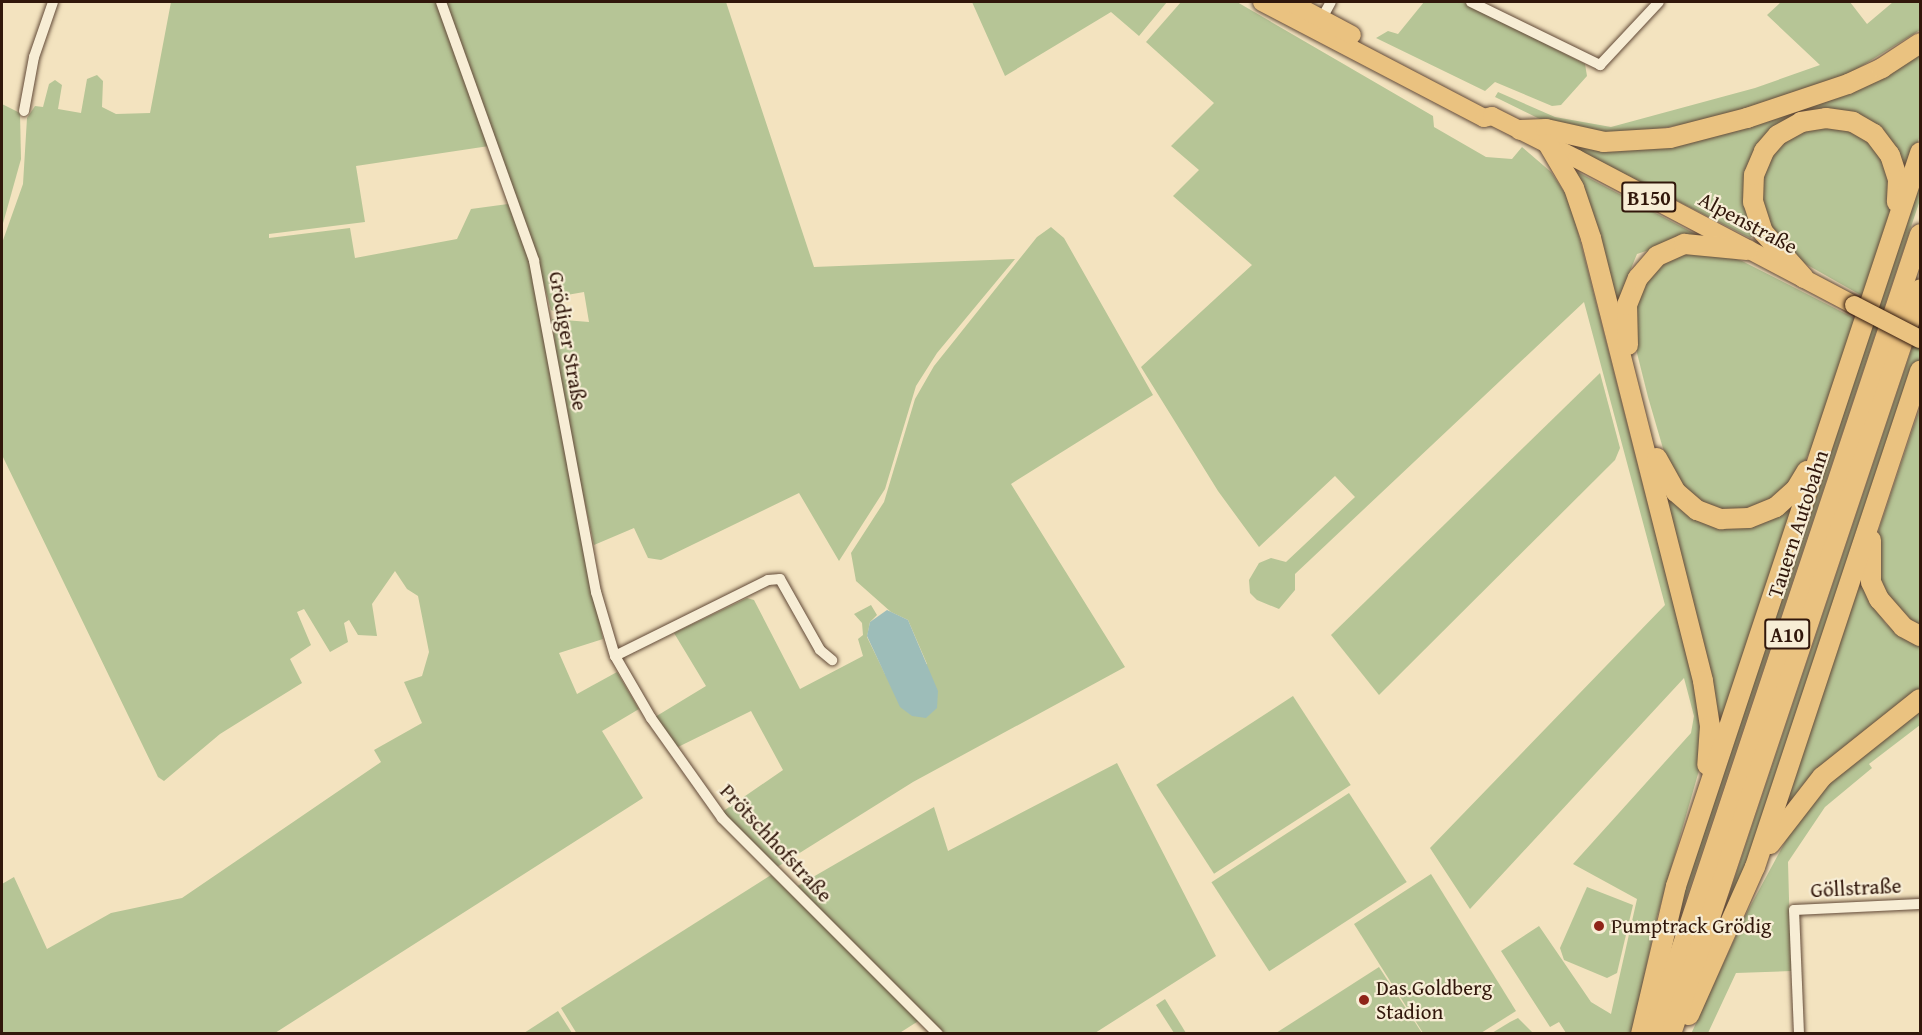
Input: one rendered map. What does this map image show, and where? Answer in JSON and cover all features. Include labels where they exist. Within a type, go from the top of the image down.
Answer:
[{"type":"highway","points":[[1520,130],[1546,129],[1605,142],[1670,138],[1747,118],[1848,84],[1882,69],[1920,43]]},
{"type":"highway","points":[[1804,278],[1763,232],[1753,202],[1754,175],[1764,151],[1778,135],[1801,122],[1826,118],[1852,122],[1874,134],[1890,155],[1898,180],[1894,235]]},
{"type":"highway","points":[[1548,144],[1584,210],[1703,681],[1710,744],[1705,777],[1707,793]]},
{"type":"highway","points":[[1641,1034],[1666,918],[1920,153]]},
{"type":"highway","name":"Tauern Autobahn","points":[[1653,1034],[1920,234]]},
{"type":"highway","points":[[1748,250],[1684,244],[1657,256],[1638,278],[1627,305],[1626,333],[1659,465],[1676,492],[1697,510],[1721,519],[1749,518],[1776,507],[1796,489],[1827,431]]},
{"type":"highway","name":"Tauern Autobahn","points":[[1671,1034],[1920,290]]},
{"type":"highway","points":[[1682,1034],[1755,867],[1920,371]]},
{"type":"highway","points":[[1878,498],[1870,546],[1871,582],[1890,615],[1920,636]]},
{"type":"highway","points":[[1755,867],[1802,798],[1822,777],[1920,699]]},
{"type":"main road","name":"Alpenstraße","points":[[1262,2],[1484,118],[1492,116],[1548,144],[1920,339]]},
{"type":"main road","name":"Alpenstraße","points":[[1290,2],[1488,106],[1492,116]]},
{"type":"street","points":[[24,111],[34,57],[53,2]]},
{"type":"street","name":"Grödiger Straße","points":[[441,2],[534,261],[596,592]]},
{"type":"street","points":[[1322,18],[1331,2]]},
{"type":"street","points":[[1471,2],[1600,65],[1659,2]]},
{"type":"street","points":[[615,656],[768,580],[780,579],[786,585],[820,650],[832,660]]},
{"type":"street","name":"Prötschhofstraße","points":[[596,592],[615,656],[651,718],[722,818],[938,1034]]},
{"type":"street","name":"Göllstraße","points":[[1799,1034],[1794,910],[1920,904]]},
{"type":"green space","points":[[171,2],[436,2],[489,146],[356,166],[365,222],[269,234],[269,238],[350,228],[355,258],[457,239],[471,209],[508,204],[529,259],[541,309],[551,382],[603,639],[559,653],[577,694],[617,672],[639,709],[602,731],[643,798],[275,1033],[2,1033],[2,884],[14,877],[47,949],[111,913],[182,898],[381,762],[374,750],[422,723],[404,682],[422,676],[429,652],[418,596],[407,589],[395,571],[372,604],[377,636],[358,635],[349,620],[344,623],[348,642],[330,652],[304,609],[297,612],[311,645],[290,659],[302,683],[220,734],[164,781],[158,777],[2,455],[2,243],[23,184],[27,118],[35,106],[43,107],[49,84],[55,80],[62,85],[58,109],[81,113],[87,79],[97,75],[103,81],[102,107],[116,114],[150,113]]},
{"type":"green space","points":[[445,2],[726,2],[814,267],[1015,259],[937,353],[916,386],[885,489],[839,561],[799,493],[661,560],[648,558],[634,528],[594,545],[560,389],[552,319],[589,322],[584,292],[561,296],[564,315],[551,310],[535,251]]},
{"type":"green space","points":[[972,2],[1167,2],[1139,36],[1111,12],[1005,76]]},
{"type":"green space","points":[[1181,2],[1237,2],[1433,116],[1434,127],[1486,157],[1512,159],[1522,147],[1551,172],[1570,201],[1702,715],[1702,760],[1657,917],[1632,1033],[1566,1033],[1559,1022],[1550,1027],[1501,951],[1539,926],[1591,1002],[1611,1014],[1637,899],[1573,864],[1691,733],[1694,716],[1684,678],[1470,909],[1430,848],[1665,605],[1584,302],[1295,574],[1295,590],[1279,609],[1257,600],[1250,593],[1249,580],[1259,563],[1271,558],[1286,562],[1355,497],[1335,476],[1259,547],[1218,491],[1141,367],[1252,265],[1173,196],[1199,170],[1171,146],[1214,103],[1146,42]]},
{"type":"green space","points":[[1424,2],[1463,2],[1585,64],[1587,76],[1561,105],[1552,106],[1495,82],[1485,91],[1376,38],[1388,31],[1398,34]]},
{"type":"green space","points":[[1781,2],[1850,2],[1867,24],[1893,2],[1920,2],[1920,30],[1852,72],[1725,117],[1640,132],[1585,132],[1548,123],[1495,97],[1498,92],[1555,117],[1611,127],[1755,88],[1820,65],[1767,15]]},
{"type":"green space","points":[[1920,49],[1920,135],[1906,180],[1900,169],[1843,112],[1759,148],[1757,233],[1750,238],[1556,139],[1686,141]]},
{"type":"green space","points":[[2,104],[20,113],[21,159],[2,227]]},
{"type":"green space","points":[[1832,123],[1857,131],[1879,147],[1894,179],[1891,214],[1864,297],[1795,258],[1765,220],[1759,189],[1771,153],[1805,126]]},
{"type":"green space","points":[[1920,166],[1920,200],[1674,935],[1674,906]]},
{"type":"green space","points":[[1570,168],[1703,238],[1676,241],[1637,254],[1623,288],[1621,321]]},
{"type":"green space","points":[[1051,227],[1064,238],[1153,395],[1011,484],[1125,667],[913,782],[774,869],[722,812],[783,770],[751,711],[676,748],[655,717],[706,686],[674,633],[747,598],[754,600],[800,689],[863,656],[858,639],[863,635],[862,623],[854,614],[871,605],[877,615],[870,622],[867,637],[885,674],[927,664],[908,620],[891,612],[856,581],[851,553],[884,502],[915,399],[934,366],[1037,237]]},
{"type":"green space","points":[[1683,252],[1715,252],[1742,261],[1856,319],[1814,443],[1798,475],[1774,499],[1753,510],[1730,513],[1708,508],[1692,497],[1669,469],[1648,397],[1637,353],[1634,307],[1650,271]]},
{"type":"green space","points":[[1920,324],[1920,359],[1757,847],[1711,949]]},
{"type":"green space","points":[[1600,373],[1620,448],[1615,460],[1379,695],[1331,635]]},
{"type":"green space","points":[[1920,407],[1920,629],[1880,588],[1876,559],[1879,529]]},
{"type":"green space","points":[[1658,475],[1696,519],[1791,501],[1796,505],[1721,726],[1718,726]]},
{"type":"green space","points":[[1860,572],[1871,602],[1886,624],[1906,640],[1920,645],[1920,690],[1774,832]]},
{"type":"green space","points":[[1293,696],[1351,785],[1214,874],[1156,785]]},
{"type":"green space","points":[[1920,711],[1920,725],[1869,764],[1872,768],[1825,807],[1788,862],[1791,971],[1736,973],[1708,1033],[1691,1034],[1746,914],[1798,818],[1837,776]]},
{"type":"green space","points":[[1117,763],[1216,956],[1095,1033],[944,1033],[794,888],[934,807],[948,851]]},
{"type":"green space","points":[[1349,793],[1407,882],[1269,971],[1211,882]]},
{"type":"green space","points":[[1431,874],[1516,1011],[1481,1033],[1423,1033],[1354,924]]},
{"type":"green space","points":[[771,875],[920,1020],[898,1034],[577,1034],[561,1008]]},
{"type":"green space","name":"Pumptrack Grödig","points":[[1587,887],[1633,905],[1617,973],[1607,978],[1564,960],[1560,948]]},
{"type":"green space","name":"Das.Goldberg Stadion","points":[[1379,967],[1422,1033],[1276,1033]]},
{"type":"green space","points":[[1165,999],[1186,1033],[1174,1033],[1156,1005]]},
{"type":"green space","points":[[558,1011],[572,1033],[524,1033]]},
{"type":"green space","points":[[1518,1018],[1533,1033],[1492,1033],[1510,1022]]},
{"type":"water","points":[[887,610],[908,620],[938,691],[937,708],[926,718],[912,716],[900,707],[867,636],[870,622]]},
{"type":"place","name":"Pumptrack Grödig","points":[[1599,926]]},
{"type":"place","name":"Das.Goldberg Stadion","points":[[1364,1000]]}]
